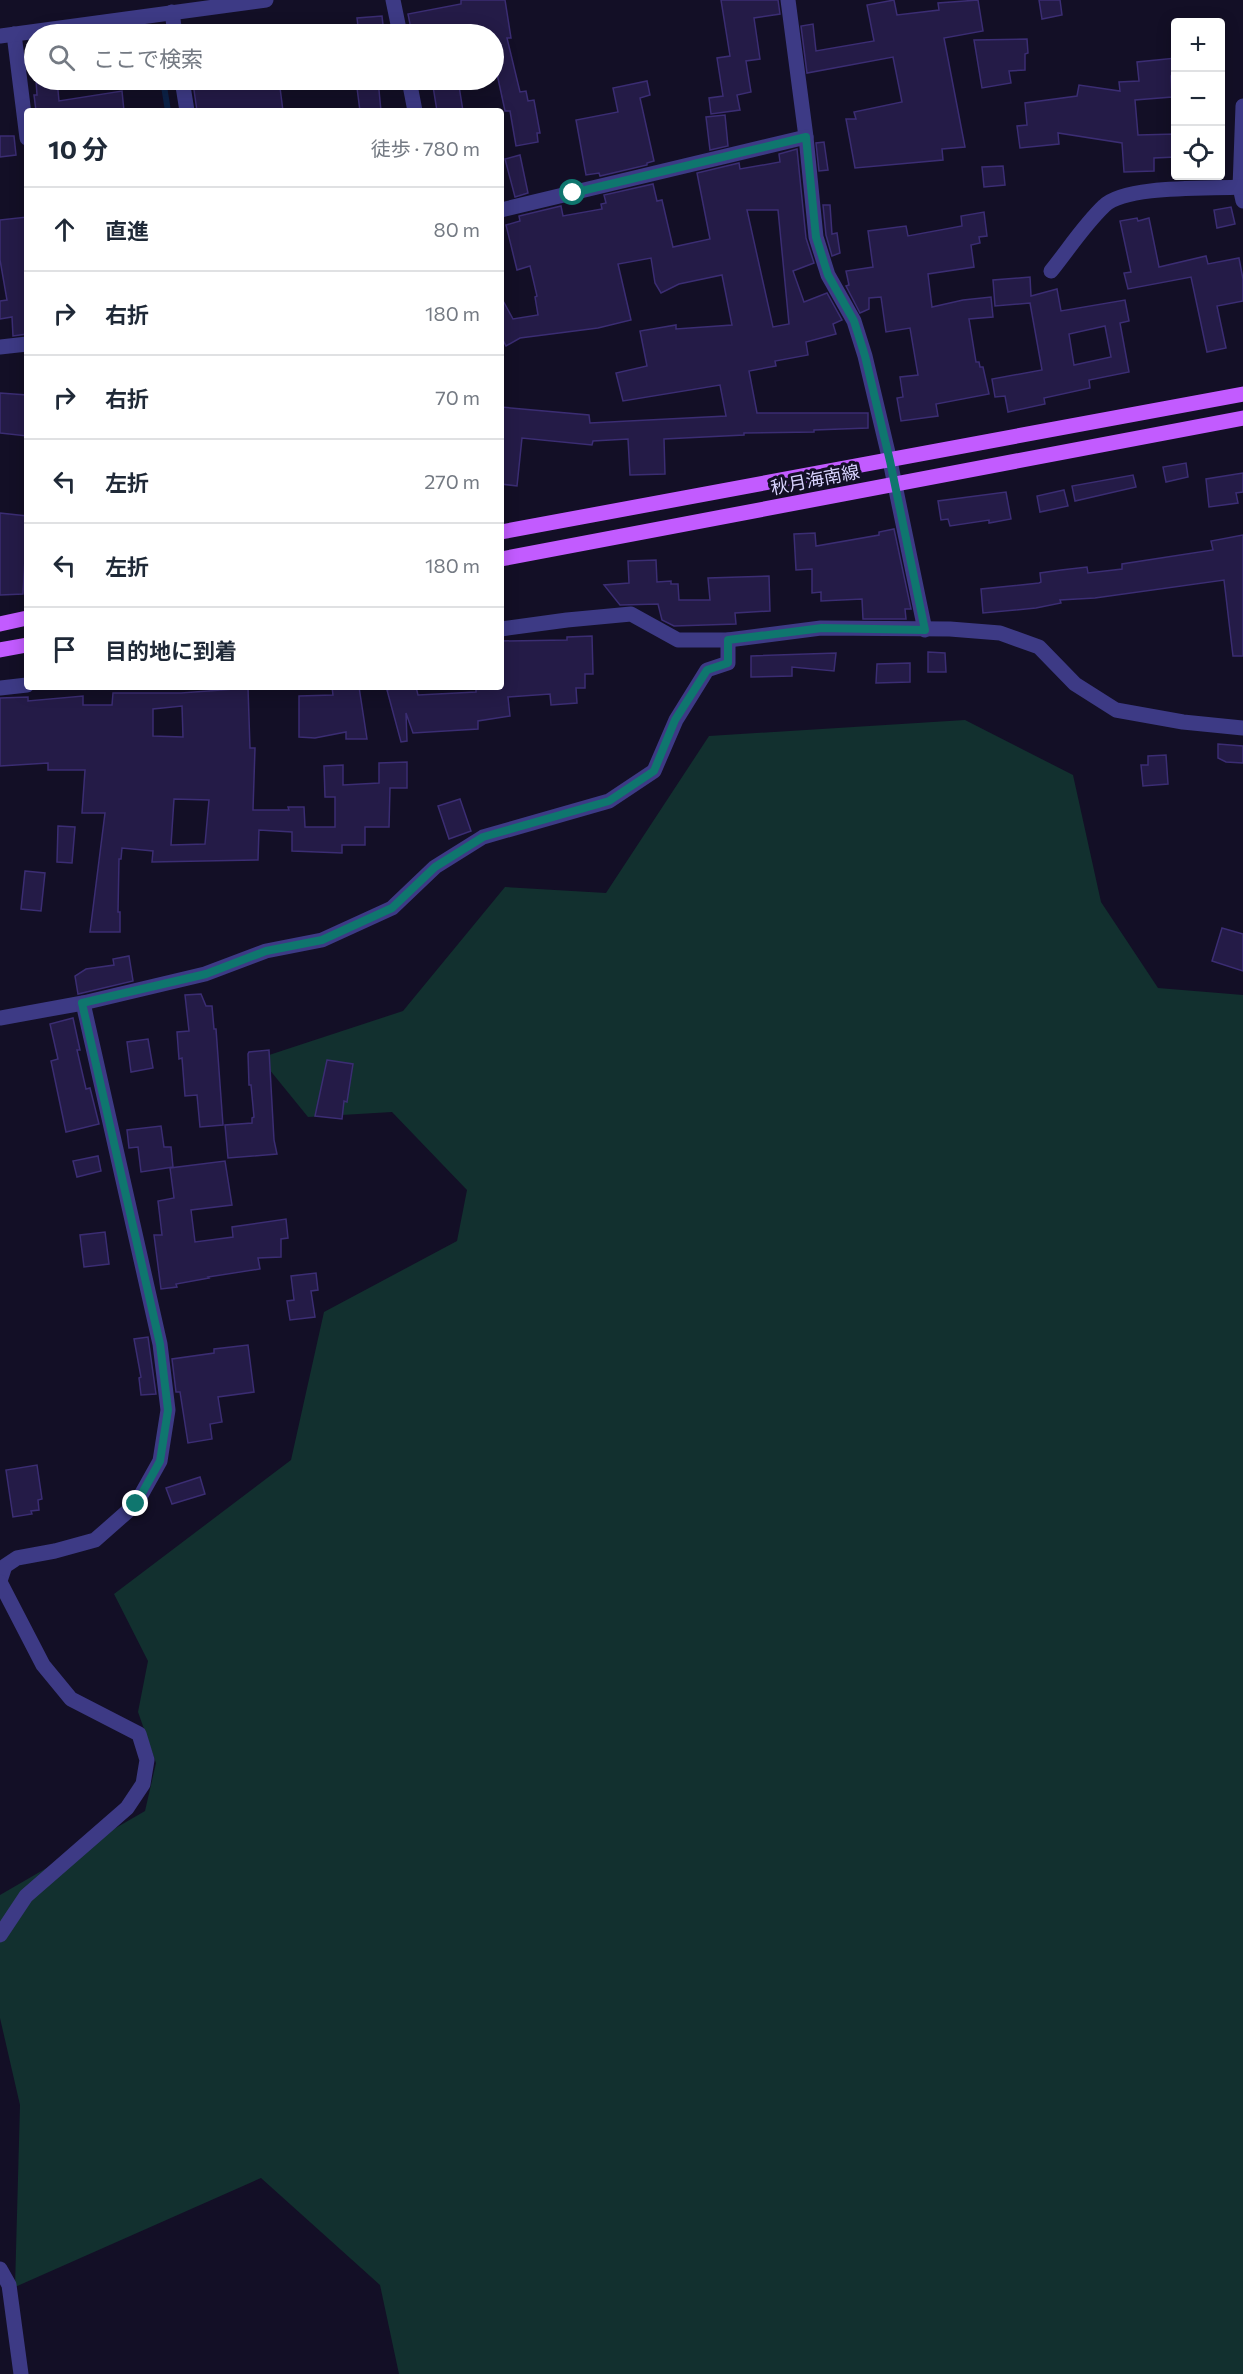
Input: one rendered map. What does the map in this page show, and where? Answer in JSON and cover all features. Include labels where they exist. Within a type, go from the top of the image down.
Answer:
[{"type":"main road","name":"秋月海南線","points":[[504,531],[1243,394]]},
{"type":"main road","name":"秋月海南線","points":[[504,558],[1243,418]]},
{"type":"main road","points":[[0,624],[24,619]]},
{"type":"main road","points":[[0,650],[24,646]]},
{"type":"street","points":[[86,24],[172,12],[210,4],[266,0]]},
{"type":"street","points":[[393,0],[398,24]]},
{"type":"street","points":[[788,0],[806,137],[816,237],[828,275],[854,321],[865,356],[890,461],[925,630]]},
{"type":"street","points":[[172,12],[174,24]]},
{"type":"street","points":[[24,33],[7,35],[24,123]]},
{"type":"street","points":[[184,90],[187,108]]},
{"type":"street","points":[[410,90],[414,108]]},
{"type":"street","points":[[1051,271],[1104,205],[1117,197],[1136,192],[1241,183],[1243,106]]},
{"type":"street","points":[[504,209],[806,137]]},
{"type":"street","points":[[0,346],[24,344]]},
{"type":"street","points":[[504,629],[631,614],[678,639],[728,640],[822,628],[950,629],[1000,633],[1039,647],[1075,684],[1116,710],[1184,722],[1243,728]]},
{"type":"street","points":[[0,1018],[82,1003],[206,974],[266,951],[322,940],[392,908],[435,867],[483,837],[609,801],[654,771],[675,720],[707,670],[728,663],[728,640]]},
{"type":"street","points":[[0,688],[24,685]]},
{"type":"street","points":[[0,1935],[26,1896],[127,1808],[143,1784],[147,1760],[139,1734],[71,1699],[43,1665],[0,1582],[3,1563],[95,1540],[136,1504],[160,1461],[168,1410],[160,1344],[82,1003]]},
{"type":"street","points":[[0,2270],[9,2285],[21,2374]]},
{"type":"green space","points":[[965,720],[1073,775],[1101,902],[1158,988],[1243,995],[1243,2374],[399,2374],[380,2285],[261,2178],[15,2287],[20,2105],[0,2018],[0,1895],[145,1811],[156,1763],[138,1712],[148,1661],[114,1594],[291,1460],[324,1312],[457,1241],[467,1190],[392,1112],[308,1117],[260,1058],[403,1011],[505,887],[606,893],[709,736]]},
{"type":"building","points":[[461,0],[505,0],[511,38],[507,38],[520,92],[526,91],[528,101],[534,100],[540,133],[537,133],[538,142],[516,146],[510,111],[505,111],[500,90],[504,90],[504,24],[410,24],[408,14],[461,4]]},
{"type":"building","points":[[721,0],[778,0],[780,14],[754,18],[760,59],[746,61],[751,92],[737,95],[740,110],[711,114],[709,98],[723,96],[717,58],[730,56]]},
{"type":"building","points":[[894,0],[897,15],[939,10],[938,3],[978,0],[983,31],[944,38],[965,147],[942,149],[943,160],[855,168],[846,119],[856,119],[854,112],[902,102],[893,57],[807,73],[801,26],[813,24],[816,51],[874,41],[867,5]]},
{"type":"building","points":[[1039,0],[1060,0],[1062,15],[1042,19]]},
{"type":"building","points":[[382,16],[383,24],[358,24],[357,18]]},
{"type":"building","points":[[1027,39],[1028,53],[1025,54],[1025,70],[1009,71],[1011,83],[982,88],[974,40]]},
{"type":"building","points":[[1171,59],[1171,97],[1135,100],[1138,135],[1171,134],[1171,157],[1154,158],[1154,171],[1124,172],[1122,143],[1058,133],[1059,144],[1020,148],[1017,126],[1027,125],[1025,103],[1077,96],[1079,85],[1120,91],[1119,82],[1139,81],[1137,62]]},
{"type":"building","points":[[647,81],[650,95],[640,98],[654,161],[647,165],[600,176],[599,173],[586,175],[576,120],[618,112],[613,88]]},
{"type":"building","points":[[37,90],[58,90],[59,101],[122,91],[124,108],[36,108],[34,95],[37,95]]},
{"type":"building","points":[[194,90],[280,90],[283,108],[197,108]]},
{"type":"building","points":[[357,90],[379,90],[381,108],[360,108]]},
{"type":"building","points":[[434,90],[460,90],[463,108],[437,108]]},
{"type":"building","points":[[725,115],[728,146],[710,150],[706,117]]},
{"type":"building","points":[[0,136],[14,136],[16,155],[0,157]]},
{"type":"building","points":[[824,142],[828,170],[819,171],[816,143]]},
{"type":"building","points":[[797,149],[806,238],[814,263],[793,271],[804,302],[827,293],[842,320],[833,324],[836,334],[806,342],[808,355],[775,361],[776,366],[749,371],[757,413],[868,413],[868,428],[664,439],[665,474],[630,475],[628,439],[593,441],[592,445],[522,438],[517,486],[504,484],[504,407],[589,415],[590,423],[726,416],[720,385],[623,401],[616,373],[647,366],[640,331],[676,325],[676,329],[732,325],[722,275],[679,284],[661,293],[655,283],[651,258],[618,264],[631,320],[598,328],[520,338],[506,346],[504,342],[504,302],[513,319],[538,315],[535,297],[537,296],[530,266],[517,270],[506,225],[520,221],[519,216],[561,206],[563,216],[602,209],[601,204],[606,203],[604,195],[653,184],[657,201],[662,200],[673,247],[710,239],[697,173],[739,163],[740,169],[780,162],[779,154]],"holes":[[[747,210],[778,210],[789,324],[773,327]]]},
{"type":"building","points":[[520,155],[528,193],[515,197],[505,159]]},
{"type":"building","points":[[1003,166],[1005,185],[984,187],[982,167]]},
{"type":"building","points":[[823,205],[830,205],[832,234],[837,233],[840,253],[832,256],[826,235]]},
{"type":"building","points":[[1231,207],[1235,224],[1217,228],[1214,210]]},
{"type":"building","points":[[984,212],[987,236],[979,237],[980,243],[971,245],[974,267],[928,274],[932,307],[991,297],[993,317],[969,319],[976,362],[983,367],[989,394],[936,404],[938,416],[901,421],[897,398],[903,397],[900,377],[918,375],[910,328],[886,332],[881,297],[869,298],[869,309],[860,313],[846,286],[849,285],[846,271],[873,267],[868,231],[906,226],[908,236],[962,226],[961,216]]},
{"type":"building","points":[[24,217],[24,334],[13,336],[12,317],[0,319],[0,301],[7,300],[0,260],[0,220]]},
{"type":"building","points":[[1137,218],[1138,221],[1149,218],[1159,267],[1206,256],[1208,264],[1239,258],[1243,279],[1243,301],[1217,306],[1226,348],[1207,352],[1191,277],[1128,289],[1124,273],[1131,272],[1120,221]]},
{"type":"building","points":[[1030,277],[1031,296],[1057,289],[1061,311],[1125,300],[1129,321],[1120,323],[1129,372],[1089,380],[1090,388],[1044,398],[1045,404],[1008,412],[1005,396],[995,397],[992,379],[1042,370],[1030,303],[995,306],[993,280]],"holes":[[[1105,326],[1111,357],[1074,365],[1069,334]]]},
{"type":"building","points":[[0,393],[24,395],[24,436],[0,433]]},
{"type":"building","points":[[1186,463],[1188,477],[1166,482],[1163,467]]},
{"type":"building","points":[[1243,473],[1243,492],[1236,493],[1238,503],[1209,507],[1206,479]]},
{"type":"building","points":[[1133,475],[1136,487],[1075,501],[1072,486]]},
{"type":"building","points":[[1064,490],[1068,506],[1040,512],[1037,496]]},
{"type":"building","points":[[1006,492],[1011,519],[950,526],[948,519],[941,520],[938,501]]},
{"type":"building","points":[[0,513],[24,516],[23,594],[0,595]]},
{"type":"building","points":[[894,529],[911,609],[905,609],[906,619],[863,619],[862,599],[821,601],[821,592],[812,593],[812,569],[796,570],[794,534],[815,533],[816,546],[879,535],[879,532]]},
{"type":"building","points":[[1243,535],[1243,656],[1233,656],[1224,580],[1095,598],[1060,600],[1061,603],[1036,608],[983,613],[981,589],[1039,583],[1041,582],[1040,573],[1061,570],[1087,567],[1088,573],[1122,569],[1122,564],[1213,550],[1211,541]]},
{"type":"building","points":[[656,560],[657,582],[671,581],[671,584],[678,584],[679,600],[710,600],[708,578],[769,576],[770,611],[735,613],[736,624],[674,626],[662,620],[658,604],[620,605],[604,585],[629,583],[628,561]]},
{"type":"building","points":[[592,636],[593,674],[585,674],[585,688],[576,688],[577,703],[551,705],[550,694],[508,697],[510,716],[478,721],[478,729],[413,733],[406,713],[407,741],[401,742],[387,690],[417,690],[418,695],[504,690],[504,641],[567,640],[567,637]]},
{"type":"building","points":[[928,652],[945,653],[946,672],[928,672]]},
{"type":"building","points":[[836,653],[834,671],[792,667],[792,676],[751,677],[751,656]]},
{"type":"building","points":[[910,663],[910,682],[876,683],[877,664]]},
{"type":"building","points":[[248,690],[250,748],[255,748],[253,810],[289,810],[288,807],[304,807],[305,827],[335,827],[335,797],[325,797],[324,766],[343,765],[343,785],[379,783],[379,763],[407,762],[407,788],[390,788],[389,827],[365,827],[365,845],[342,845],[342,853],[292,851],[292,832],[259,830],[258,860],[152,862],[153,851],[122,848],[121,859],[119,859],[120,932],[90,932],[105,813],[82,813],[85,770],[48,770],[48,763],[0,766],[0,698],[28,697],[28,701],[83,696],[83,705],[112,705],[113,693]],"holes":[[[182,706],[183,737],[153,736],[153,709]],[[174,799],[209,800],[205,844],[171,845]]]},
{"type":"building","points":[[332,690],[359,690],[367,739],[346,739],[346,732],[315,738],[299,737],[299,696],[333,695]]},
{"type":"building","points":[[1218,744],[1243,746],[1243,763],[1226,762],[1218,758]]},
{"type":"building","points":[[1166,755],[1168,784],[1143,786],[1141,765],[1148,765],[1148,756]]},
{"type":"building","points":[[460,799],[471,831],[449,839],[438,806]]},
{"type":"building","points":[[58,826],[75,827],[72,863],[57,862]]},
{"type":"building","points":[[25,871],[45,873],[41,911],[21,909]]},
{"type":"building","points":[[1222,928],[1243,934],[1243,971],[1212,961]]},
{"type":"building","points":[[129,956],[133,981],[78,994],[75,976],[86,969],[114,965],[113,959]]},
{"type":"building","points":[[201,994],[206,1006],[212,1006],[214,1029],[216,1029],[223,1125],[200,1127],[197,1095],[185,1096],[177,1032],[189,1031],[185,995]]},
{"type":"building","points":[[73,1018],[80,1050],[77,1050],[86,1089],[90,1088],[99,1124],[66,1132],[51,1061],[58,1059],[50,1024]]},
{"type":"building","points":[[148,1039],[153,1068],[131,1072],[127,1042]]},
{"type":"building","points":[[269,1050],[274,1140],[277,1154],[228,1158],[225,1125],[252,1123],[254,1117],[251,1085],[249,1085],[248,1054]]},
{"type":"building","points":[[327,1060],[353,1064],[342,1119],[315,1116]]},
{"type":"building","points":[[161,1126],[164,1147],[171,1147],[173,1167],[141,1172],[138,1147],[129,1148],[127,1130]]},
{"type":"building","points":[[98,1156],[101,1171],[77,1177],[73,1161]]},
{"type":"building","points":[[225,1161],[232,1205],[191,1210],[195,1242],[233,1237],[232,1227],[286,1219],[288,1238],[281,1239],[281,1257],[258,1258],[260,1269],[208,1277],[176,1284],[177,1287],[161,1289],[154,1235],[162,1235],[158,1201],[174,1198],[170,1168]]},
{"type":"building","points":[[105,1232],[109,1264],[84,1267],[80,1235]]},
{"type":"building","points":[[316,1273],[318,1290],[311,1291],[315,1317],[290,1320],[287,1301],[294,1300],[291,1276]]},
{"type":"building","points":[[148,1337],[156,1394],[141,1395],[139,1378],[141,1377],[134,1339]]},
{"type":"building","points":[[248,1345],[254,1392],[218,1397],[222,1422],[210,1424],[212,1439],[188,1443],[180,1392],[176,1392],[172,1359],[214,1353],[214,1349]]},
{"type":"building","points":[[37,1465],[42,1499],[38,1500],[39,1510],[31,1511],[32,1514],[13,1517],[6,1470]]},
{"type":"building","points":[[200,1477],[205,1494],[172,1504],[166,1488]]},
{"type":"waterway","points":[[165,90],[168,108]]},
{"type":"route","points":[[136,1504],[160,1461],[168,1410],[160,1344],[82,1003],[206,974],[266,951],[322,940],[392,908],[435,867],[483,837],[609,801],[654,771],[675,720],[707,670],[728,663],[728,640],[822,628],[925,630],[890,461],[865,356],[854,321],[828,275],[816,237],[806,137],[573,193]]}]
